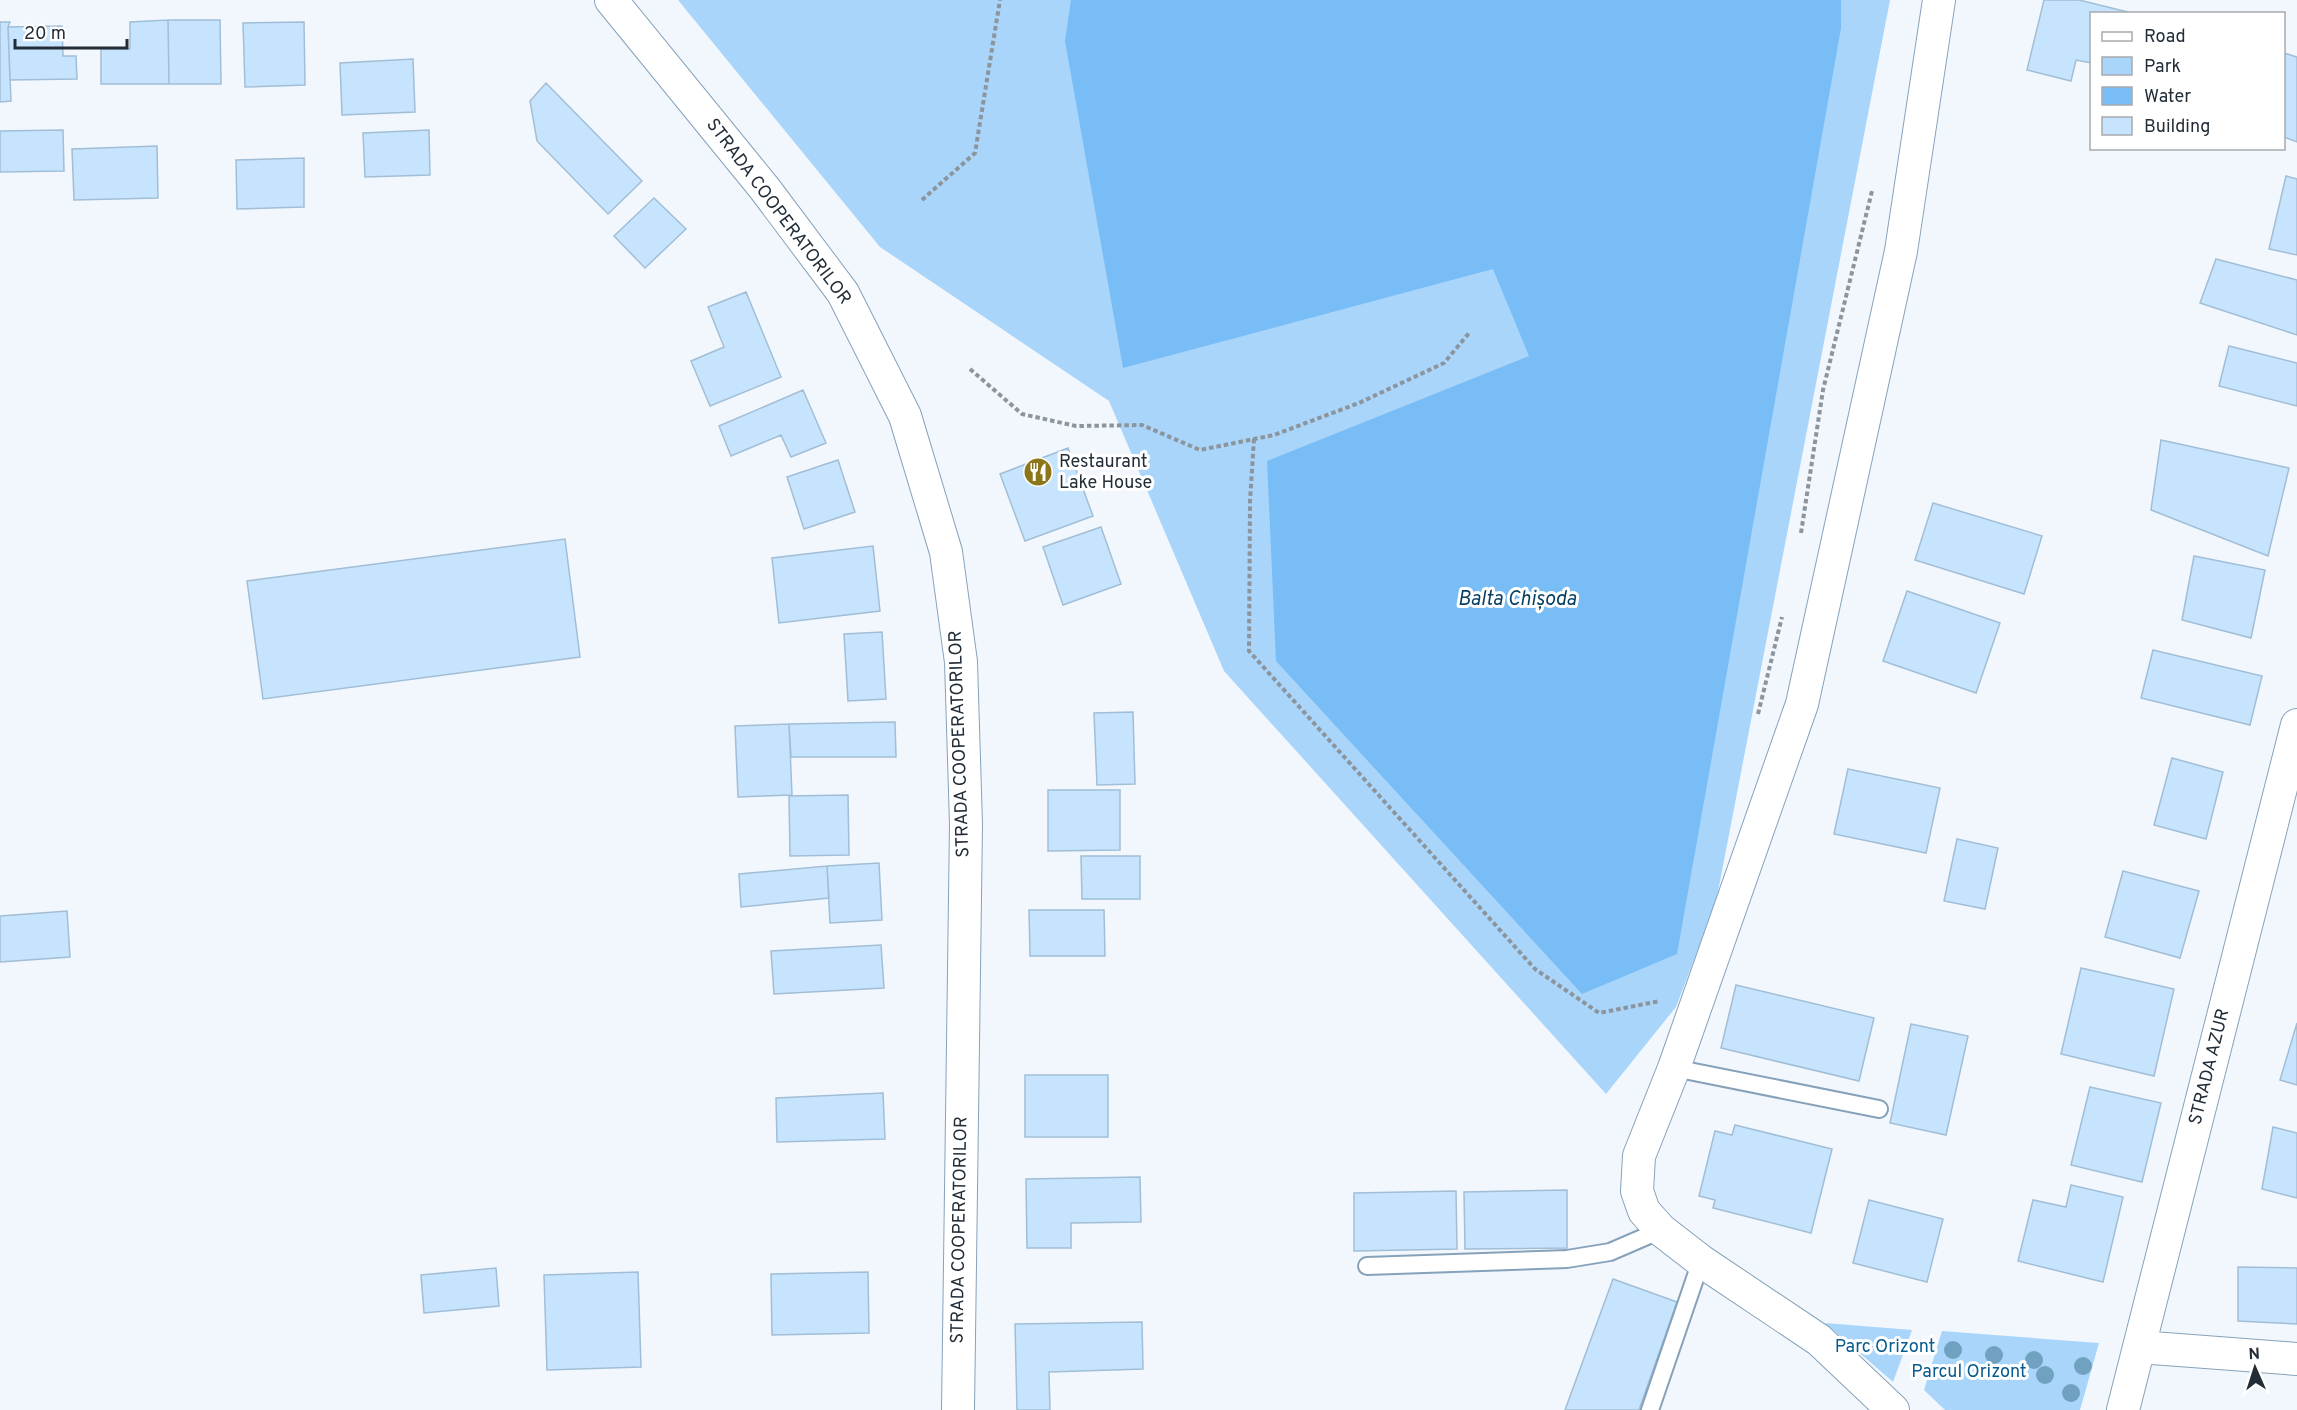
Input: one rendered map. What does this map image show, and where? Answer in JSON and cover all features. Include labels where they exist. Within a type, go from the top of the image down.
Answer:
[{"type":"street","name":"STRADA COOPERATORILOR","points":[[611,0],[765,189],[843,293],[905,416],[946,552],[961,662],[966,825],[958,1410]]},
{"type":"street","points":[[1893,1410],[1819,1340],[1701,1261],[1661,1230],[1644,1211],[1637,1191],[1639,1156],[1674,1068],[1802,704],[1901,251],[1940,0]]},
{"type":"street","name":"STRADA AZUR","points":[[2123,1410],[2297,725]]},
{"type":"street","points":[[2139,1347],[2297,1359]]},
{"type":"lane","points":[[1674,1068],[1879,1109]]},
{"type":"lane","points":[[1367,1266],[1567,1259],[1610,1252],[1661,1230]]},
{"type":"lane","points":[[1650,1410],[1701,1261]]},
{"type":"path","points":[[922,200],[975,153],[1000,0]]},
{"type":"path","points":[[1800,535],[1823,390],[1872,189]]},
{"type":"path","points":[[970,369],[1022,414],[1076,426],[1142,425],[1200,450],[1274,435],[1359,403],[1444,363],[1469,333]]},
{"type":"path","points":[[1254,439],[1250,501],[1249,651],[1535,969],[1599,1013],[1667,1000]]},
{"type":"path","points":[[1756,724],[1783,613]]},
{"type":"green space","name":"Balta Chișoda","points":[[678,0],[1890,0],[1716,902],[1676,1007],[1606,1094],[1224,671],[1109,401],[880,247]]},
{"type":"green space","name":"Parc Orizont","points":[[1825,1323],[1912,1330],[1893,1382]]},
{"type":"green space","name":"Parcul Orizont","points":[[1942,1331],[2099,1343],[2080,1410],[1945,1410],[1924,1390]]},
{"type":"water","name":"Balta Chișoda","points":[[1071,0],[1841,0],[1841,28],[1677,954],[1582,994],[1276,661],[1267,461],[1529,356],[1493,269],[1123,368],[1065,41]]},
{"type":"building","points":[[2044,0],[2079,0],[2128,12],[2090,12],[2090,63],[2076,60],[2071,81],[2027,70]]},
{"type":"building","points":[[168,20],[169,84],[101,84],[101,49],[130,49],[130,22]]},
{"type":"building","points":[[168,20],[220,20],[221,84],[169,84]]},
{"type":"building","points":[[0,22],[10,22],[8,27],[11,101],[0,102]]},
{"type":"building","points":[[304,22],[305,85],[245,87],[243,23]]},
{"type":"building","points":[[62,26],[63,56],[76,56],[77,79],[10,80],[8,27]]},
{"type":"building","points":[[2285,53],[2297,57],[2297,142],[2285,137]]},
{"type":"building","points":[[413,59],[415,112],[342,115],[340,63]]},
{"type":"building","points":[[546,83],[642,181],[608,214],[537,141],[530,101]]},
{"type":"building","points":[[63,130],[64,171],[0,172],[0,131]]},
{"type":"building","points":[[429,130],[430,175],[365,177],[363,133]]},
{"type":"building","points":[[157,146],[158,198],[74,200],[72,149]]},
{"type":"building","points":[[304,158],[304,207],[237,209],[236,160]]},
{"type":"building","points":[[2286,176],[2297,179],[2297,255],[2269,249]]},
{"type":"building","points":[[654,198],[686,229],[645,268],[614,236]]},
{"type":"building","points":[[2216,259],[2297,280],[2297,335],[2200,303]]},
{"type":"building","points":[[746,292],[781,377],[710,406],[691,361],[724,347],[708,307]]},
{"type":"building","points":[[2229,346],[2297,363],[2297,406],[2219,386]]},
{"type":"building","points":[[803,390],[826,443],[791,457],[781,435],[731,456],[719,426]]},
{"type":"building","points":[[2161,440],[2289,468],[2268,556],[2151,510]]},
{"type":"building","points":[[1068,448],[1093,516],[1025,541],[1000,474]]},
{"type":"building","points":[[838,460],[855,512],[804,529],[787,477]]},
{"type":"building","points":[[1933,503],[2042,536],[2024,594],[1915,560]]},
{"type":"building","points":[[1101,527],[1121,584],[1063,605],[1043,547]]},
{"type":"building","points":[[565,539],[580,657],[263,699],[247,581]]},
{"type":"building","points":[[873,546],[880,611],[779,623],[772,558]]},
{"type":"building","points":[[2194,556],[2265,570],[2251,638],[2182,620]]},
{"type":"building","points":[[1907,591],[2000,623],[1976,693],[1883,661]]},
{"type":"building","points":[[882,632],[886,699],[848,701],[844,634]]},
{"type":"building","points":[[2153,650],[2262,676],[2250,725],[2141,698]]},
{"type":"building","points":[[1133,712],[1135,784],[1097,785],[1094,713]]},
{"type":"building","points":[[895,722],[896,757],[791,757],[789,724]]},
{"type":"building","points":[[789,724],[792,795],[738,797],[735,726]]},
{"type":"building","points":[[2172,758],[2223,772],[2206,839],[2154,825]]},
{"type":"building","points":[[1848,769],[1940,788],[1926,853],[1834,834]]},
{"type":"building","points":[[1048,790],[1120,790],[1120,850],[1048,851]]},
{"type":"building","points":[[848,795],[849,855],[790,856],[789,796]]},
{"type":"building","points":[[1957,839],[1998,848],[1985,909],[1944,901]]},
{"type":"building","points":[[1081,856],[1140,856],[1140,899],[1082,899]]},
{"type":"building","points":[[879,863],[882,920],[830,923],[827,866]]},
{"type":"building","points":[[827,866],[829,898],[741,907],[739,874]]},
{"type":"building","points":[[2123,871],[2199,891],[2180,958],[2105,937]]},
{"type":"building","points":[[1029,910],[1104,910],[1105,956],[1030,956]]},
{"type":"building","points":[[67,911],[70,957],[0,962],[0,916]]},
{"type":"building","points":[[881,945],[884,988],[774,994],[771,951]]},
{"type":"building","points":[[2081,968],[2174,989],[2154,1076],[2061,1054]]},
{"type":"building","points":[[1736,985],[1874,1018],[1859,1081],[1721,1048]]},
{"type":"building","points":[[2297,1023],[2297,1085],[2280,1080]]},
{"type":"building","points":[[1911,1024],[1968,1036],[1946,1135],[1890,1123]]},
{"type":"building","points":[[1025,1075],[1108,1075],[1108,1137],[1025,1137]]},
{"type":"building","points":[[2090,1087],[2161,1103],[2142,1182],[2071,1165]]},
{"type":"building","points":[[883,1093],[885,1139],[777,1142],[776,1098]]},
{"type":"building","points":[[1735,1125],[1832,1149],[1811,1233],[1713,1208],[1715,1200],[1699,1196],[1715,1131],[1732,1135]]},
{"type":"building","points":[[2273,1127],[2297,1133],[2297,1198],[2262,1189]]},
{"type":"building","points":[[1140,1177],[1141,1222],[1071,1223],[1071,1248],[1027,1248],[1026,1179]]},
{"type":"building","points":[[2071,1185],[2123,1197],[2103,1282],[2018,1261],[2033,1200],[2066,1207]]},
{"type":"building","points":[[1567,1190],[1567,1248],[1465,1249],[1464,1192]]},
{"type":"building","points":[[1456,1191],[1457,1249],[1354,1251],[1354,1193]]},
{"type":"building","points":[[1869,1200],[1943,1219],[1927,1282],[1853,1263]]},
{"type":"building","points":[[2238,1267],[2297,1268],[2297,1324],[2238,1321]]},
{"type":"building","points":[[496,1268],[499,1306],[424,1313],[421,1275]]},
{"type":"building","points":[[638,1272],[641,1367],[547,1370],[544,1275]]},
{"type":"building","points":[[868,1272],[869,1333],[772,1335],[771,1274]]},
{"type":"building","points":[[1613,1279],[1677,1302],[1639,1410],[1565,1410]]},
{"type":"building","points":[[1142,1322],[1143,1369],[1049,1372],[1050,1410],[1017,1410],[1015,1324]]},
{"type":"place","name":"Restaurant Lake House","points":[[1038,472]]}]
